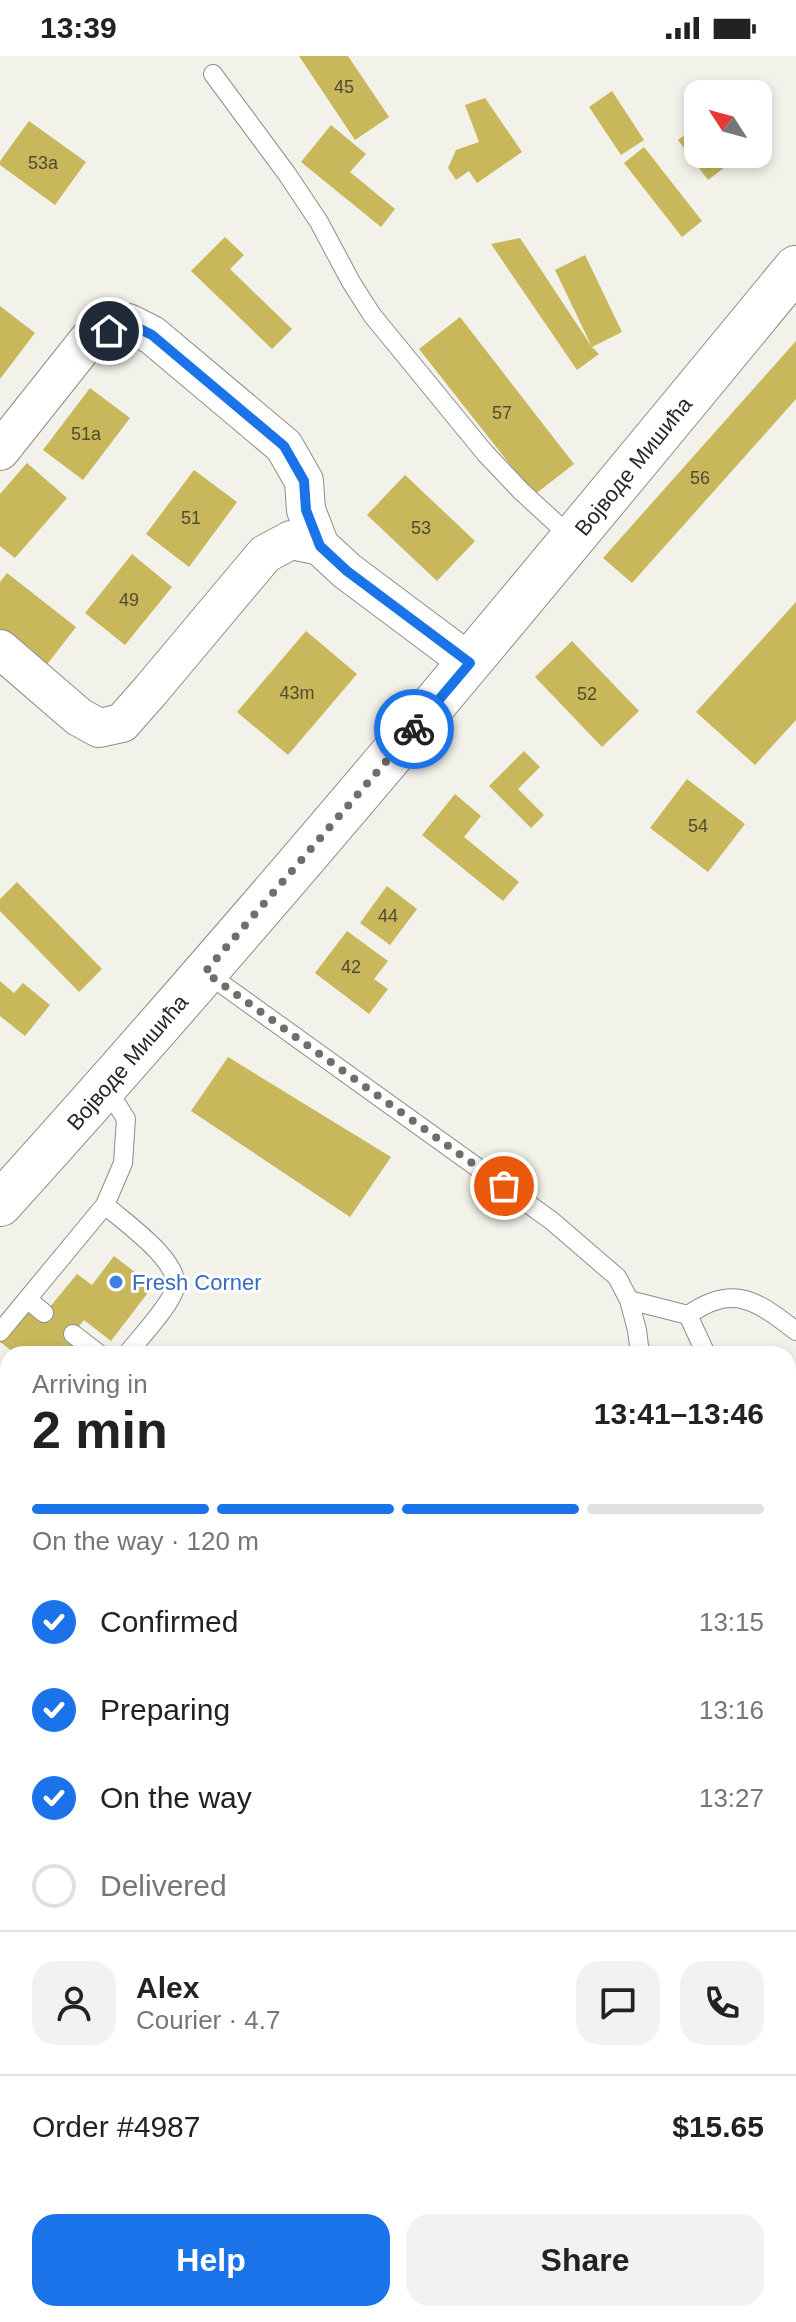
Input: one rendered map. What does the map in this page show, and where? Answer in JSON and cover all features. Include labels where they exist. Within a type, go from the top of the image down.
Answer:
[{"type":"main road","name":"Војводе Мишића","points":[[0,1204],[106,1087],[470,663],[796,268]]},
{"type":"street","points":[[0,451],[89,339],[128,323],[152,335],[284,446],[304,481],[306,510],[320,546],[347,571],[470,663]]},
{"type":"street","points":[[0,649],[79,717],[99,728],[122,723],[265,554],[291,540],[320,546]]},
{"type":"lane","points":[[213,74],[319,222],[372,315],[485,453],[573,539]]},
{"type":"lane","points":[[205,972],[552,1221],[617,1277],[629,1300],[639,1346]]},
{"type":"lane","points":[[0,1332],[105,1205],[123,1163],[126,1119],[106,1087]]},
{"type":"lane","points":[[105,1205],[167,1260],[175,1274],[175,1288],[169,1301],[133,1346]]},
{"type":"lane","points":[[27,1299],[44,1313]]},
{"type":"lane","points":[[629,1300],[688,1315],[704,1304],[723,1299],[741,1299],[758,1303],[796,1331]]},
{"type":"lane","points":[[688,1315],[702,1346]]},
{"type":"lane","points":[[73,1334],[89,1346]]},
{"type":"building","points":[[299,56],[348,56],[389,117],[355,140]]},
{"type":"building","points":[[612,91],[644,140],[621,155],[589,107]]},
{"type":"building","points":[[485,98],[522,152],[477,183],[469,171],[456,180],[448,168],[456,150],[479,142],[465,105]]},
{"type":"building","points":[[29,121],[86,162],[55,205],[0,165]]},
{"type":"building","points":[[331,125],[366,154],[350,172],[395,209],[381,227],[301,162]]},
{"type":"building","points":[[644,147],[702,221],[682,237],[624,163]]},
{"type":"building","points":[[699,168],[724,168],[708,180]]},
{"type":"building","points":[[225,237],[244,255],[230,269],[292,329],[272,349],[191,271]]},
{"type":"building","points":[[520,238],[599,354],[577,370],[491,244]]},
{"type":"building","points":[[585,255],[622,332],[592,347],[555,270]]},
{"type":"building","points":[[0,306],[35,333],[0,379]]},
{"type":"building","points":[[460,317],[574,464],[534,495],[419,349]]},
{"type":"building","points":[[796,341],[796,399],[632,583],[603,558]]},
{"type":"building","points":[[90,388],[130,418],[83,480],[43,450]]},
{"type":"building","points":[[27,463],[67,498],[15,558],[0,546],[0,494]]},
{"type":"building","points":[[194,470],[237,502],[189,567],[146,534]]},
{"type":"building","points":[[405,475],[475,541],[437,581],[367,515]]},
{"type":"building","points":[[132,554],[172,587],[125,645],[85,613]]},
{"type":"building","points":[[7,573],[76,627],[45,667],[0,632],[0,582]]},
{"type":"building","points":[[796,602],[796,720],[755,765],[696,712]]},
{"type":"building","points":[[306,631],[357,674],[288,755],[237,712]]},
{"type":"building","points":[[572,641],[639,711],[602,747],[535,677]]},
{"type":"building","points":[[524,751],[540,767],[518,789],[544,815],[531,828],[489,786]]},
{"type":"building","points":[[687,779],[745,824],[708,872],[650,828]]},
{"type":"building","points":[[455,794],[481,816],[464,837],[519,882],[503,901],[422,835]]},
{"type":"building","points":[[17,882],[102,969],[79,992],[0,911],[0,899]]},
{"type":"building","points":[[387,886],[417,909],[390,945],[360,923]]},
{"type":"building","points":[[347,931],[388,961],[374,979],[388,989],[369,1014],[315,973]]},
{"type":"building","points":[[0,981],[14,993],[23,983],[50,1005],[25,1036],[0,1016]]},
{"type":"building","points":[[228,1057],[391,1157],[350,1217],[191,1111]]},
{"type":"building","points":[[114,1256],[153,1286],[111,1341],[84,1320],[68,1341],[75,1346],[5,1346],[0,1342],[24,1307],[40,1319],[77,1274],[92,1285]]},
{"type":"way so far","points":[[414,729],[205,972],[504,1186]]},
{"type":"place","name":"Fresh Corner","points":[[116,1282]]},
{"type":"route","points":[[109,331],[128,323],[152,335],[284,446],[304,481],[306,510],[320,546],[347,571],[470,663],[414,729]]}]
